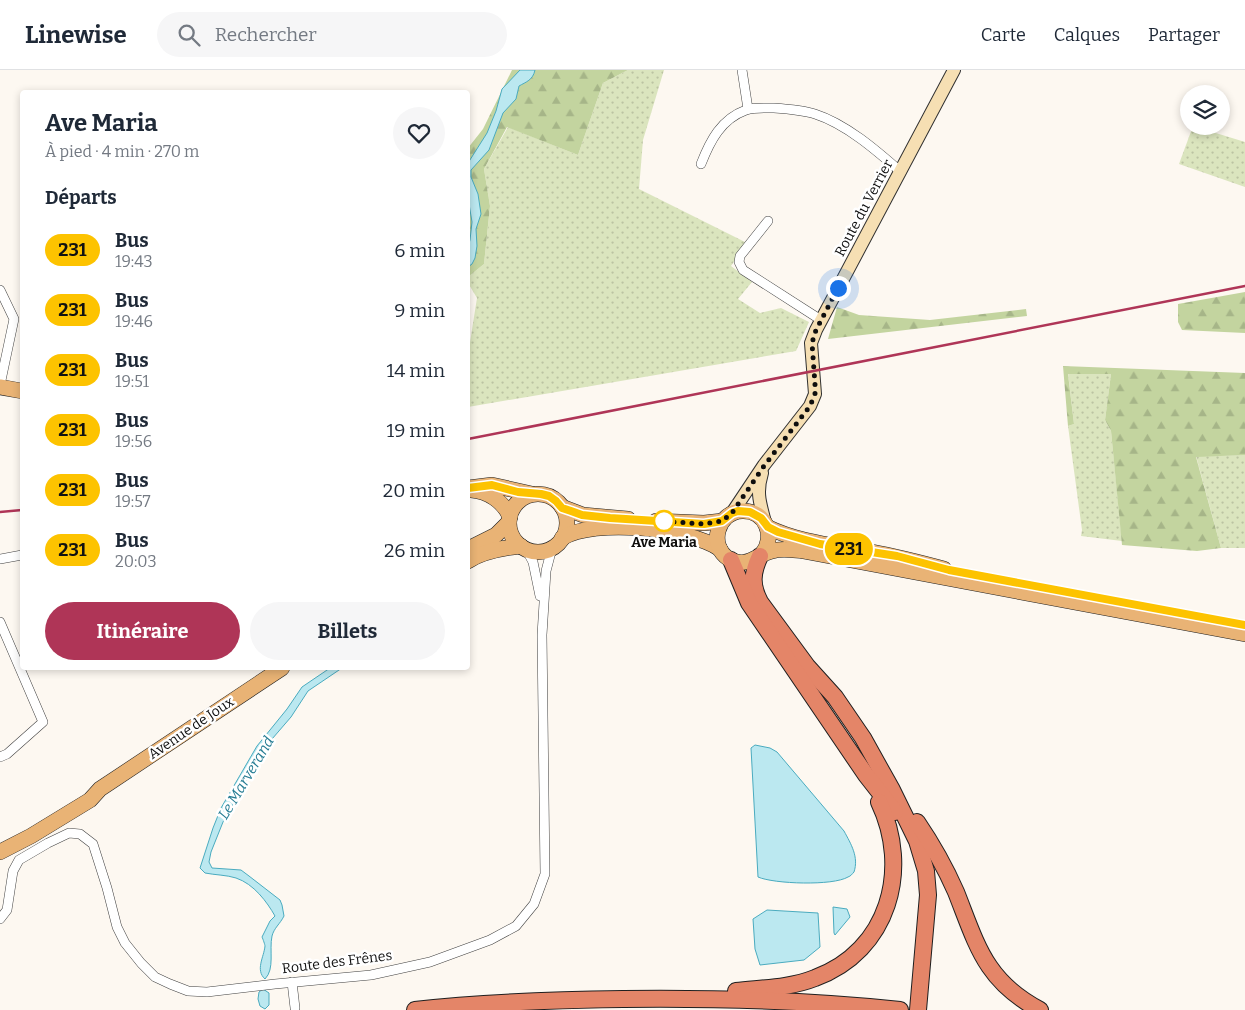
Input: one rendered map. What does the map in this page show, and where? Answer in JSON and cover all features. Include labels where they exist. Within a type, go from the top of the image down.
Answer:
[{"type":"highway","points":[[726,554],[749,603],[866,775],[892,807],[912,843],[919,864],[922,886],[917,991],[918,1010]]},
{"type":"highway","points":[[761,556],[755,567],[752,580],[760,602],[807,666],[835,697],[863,738],[892,790],[917,841],[926,872],[927,910],[913,1010]]},
{"type":"highway","points":[[655,998],[795,984],[827,973],[855,954],[870,938],[882,918],[892,886],[895,867],[894,849],[887,820],[866,775]]},
{"type":"highway","points":[[892,790],[918,823],[942,863],[976,943],[988,966],[995,976],[1012,992],[1040,1010]]},
{"type":"highway","points":[[415,1010],[524,1002],[655,998],[810,1002],[900,1010]]},
{"type":"main road","name":"Route du Verrier","points":[[727,517],[810,406],[815,394],[812,343],[821,320],[954,70]]},
{"type":"main road","points":[[0,386],[20,391]]},
{"type":"main road","name":"Route du Verrier","points":[[764,466],[758,496],[766,524]]},
{"type":"main road","points":[[470,489],[492,485],[549,496],[562,508],[566,523],[557,543]]},
{"type":"main road","points":[[470,489],[483,492],[494,498],[507,510],[510,531],[514,539],[523,547]]},
{"type":"main road","points":[[470,555],[496,535],[509,520],[515,505],[526,496],[532,494]]},
{"type":"main road","points":[[562,508],[582,515],[704,524],[727,517],[738,511],[750,512],[756,514],[778,532],[820,544],[897,556],[949,570],[1245,625]]},
{"type":"main road","points":[[726,554],[717,535],[727,517]]},
{"type":"main road","points":[[761,556],[766,550],[769,538],[766,524]]},
{"type":"main road","points":[[470,555],[523,547],[539,551],[557,543],[570,533],[583,529],[650,530],[685,535],[711,543],[743,563],[755,560],[773,551],[786,549],[802,551],[1245,634]]},
{"type":"main road","name":"Avenue de Joux","points":[[0,852],[31,836],[90,800],[100,789],[279,670]]},
{"type":"main road","name":"Avenue de Joux","points":[[0,843],[87,792],[100,789]]},
{"type":"street","points":[[742,70],[748,109]]},
{"type":"street","points":[[701,164],[709,142],[718,130],[733,117],[748,109],[790,109],[816,114],[844,128],[871,145],[900,172]]},
{"type":"street","points":[[768,221],[740,256],[739,262],[743,270],[821,320]]},
{"type":"street","points":[[0,290],[14,319],[0,386]]},
{"type":"street","name":"Route des Frênes","points":[[0,919],[7,910],[13,871],[19,860],[69,833],[80,834],[89,840],[94,849],[121,936],[147,971],[162,981],[188,991],[207,992],[371,975],[430,962],[490,940],[516,926],[534,904],[545,874],[542,606],[546,571],[557,543]]},
{"type":"street","name":"Route des Frênes","points":[[523,547],[533,562],[542,606]]},
{"type":"street","points":[[0,559],[20,555]]},
{"type":"street","points":[[0,622],[20,669]]},
{"type":"street","points":[[0,757],[7,754],[43,722],[21,670]]},
{"type":"street","points":[[292,982],[295,1008]]},
{"type":"green space","points":[[512,70],[628,70],[603,83],[578,155],[507,127],[484,169],[490,206],[484,264],[470,275],[470,145],[483,129]]},
{"type":"green space","points":[[628,70],[664,70],[643,140],[639,189],[747,243],[731,266],[752,282],[738,299],[760,313],[781,308],[809,322],[796,351],[470,407],[470,342],[477,298],[470,286],[470,275],[484,264],[490,206],[484,169],[508,127],[578,155],[603,83]]},
{"type":"green space","points":[[1190,135],[1222,135],[1245,142],[1245,187],[1179,164]]},
{"type":"green space","points":[[1245,292],[1245,333],[1182,330],[1178,322],[1178,304]]},
{"type":"green space","points":[[837,307],[859,315],[930,320],[1026,309],[1027,316],[828,339]]},
{"type":"green space","points":[[1063,366],[1245,373],[1245,455],[1196,457],[1221,548],[1197,551],[1122,545],[1111,431],[1105,420],[1111,374],[1068,374],[1074,424],[1068,426]]},
{"type":"green space","points":[[1068,373],[1111,374],[1105,420],[1111,431],[1122,541],[1081,536],[1082,530],[1068,426],[1074,424]]},
{"type":"green space","points":[[1245,455],[1245,548],[1221,548],[1196,456]]},
{"type":"water","points":[[520,70],[535,70],[527,82],[519,86],[516,99],[503,113],[489,150],[471,170],[471,177],[478,194],[481,214],[476,229],[477,246],[475,258],[470,266],[472,222],[470,210],[470,160],[487,133],[502,89]]},
{"type":"water","name":"Le Marverand","points":[[327,670],[339,670],[308,691],[291,717],[266,746],[223,822],[209,862],[212,868],[241,870],[280,900],[284,916],[272,936],[271,965],[265,979],[260,968],[265,946],[262,937],[270,921],[275,916],[264,899],[249,884],[232,877],[205,873],[200,868],[221,808],[257,746],[302,687]]},
{"type":"water","points":[[755,745],[770,748],[777,752],[844,831],[852,846],[856,861],[854,872],[850,876],[840,880],[817,883],[777,881],[758,877],[751,748]]},
{"type":"water","points":[[833,907],[847,909],[850,917],[835,935],[834,933]]},
{"type":"water","points":[[767,910],[818,913],[820,947],[804,960],[760,965],[755,949],[753,919]]},
{"type":"water","points":[[263,989],[269,993],[269,1005],[265,1009],[260,1006],[258,999],[259,992]]},
{"type":"railway","points":[[470,439],[1245,286]]},
{"type":"railway","points":[[0,512],[20,510]]},
{"type":"bus line","name":"231","points":[[470,488],[492,485],[518,492],[541,494],[549,496],[562,508],[582,515],[610,518],[704,524],[722,521],[738,511],[750,512],[756,514],[768,527],[778,532],[820,544],[897,556],[949,570],[1245,625]]},
{"type":"place","name":"Ave Maria","points":[[664,521]]},
{"type":"route","points":[[664,521],[660,521],[704,524],[722,521],[732,513],[764,466],[810,406],[815,394],[812,343],[816,330],[838,288]]}]
